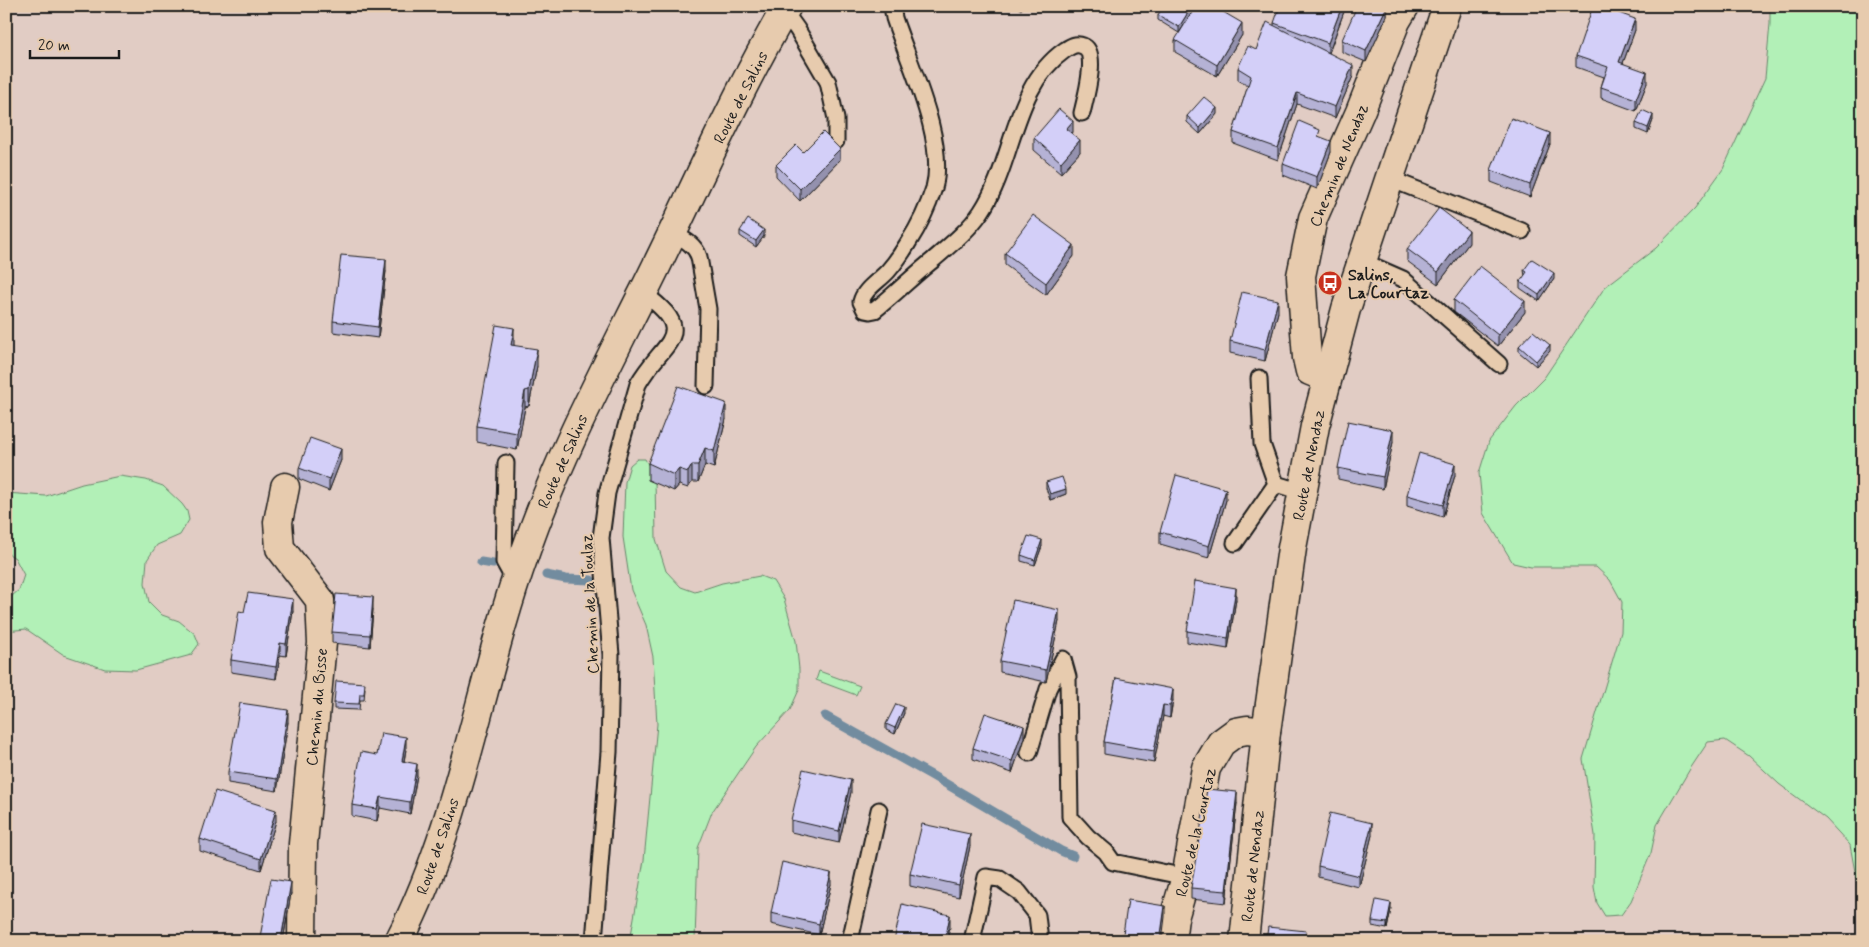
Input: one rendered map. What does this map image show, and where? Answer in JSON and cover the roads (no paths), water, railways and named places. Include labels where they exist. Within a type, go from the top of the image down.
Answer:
[{"type":"street","name":"Chemin de Nendaz","points":[[1327,378],[1310,371],[1307,358],[1301,276],[1313,218],[1360,112],[1396,21],[1405,6]]},
{"type":"street","name":"Route de Nendaz","points":[[1244,941],[1266,732],[1292,548],[1315,426],[1327,378],[1362,261],[1447,6]]},
{"type":"street","name":"Route de Salins","points":[[399,941],[422,892],[448,818],[515,582],[533,529],[568,444],[758,60],[786,8]]},
{"type":"street","name":"Chemin du Bisse","points":[[285,487],[278,522],[280,548],[320,600],[322,643],[303,844],[302,941]]},
{"type":"street","name":"Route de la Courtaz","points":[[1171,941],[1174,918],[1186,877],[1206,768],[1221,743],[1236,732],[1248,730],[1266,732]]},
{"type":"lane","points":[[892,6],[894,18],[926,108],[932,131],[936,172],[934,187],[918,229],[888,271],[862,296],[861,302],[864,310],[875,310],[882,305],[972,223],[989,197],[1018,117],[1032,89],[1056,56],[1071,46],[1079,44],[1086,46],[1090,51],[1091,63],[1087,94],[1082,113]]},
{"type":"lane","points":[[786,8],[828,82],[836,119],[836,140]]},
{"type":"lane","points":[[1390,179],[1522,231]]},
{"type":"lane","points":[[672,233],[690,243],[699,258],[708,309],[706,386]]},
{"type":"lane","points":[[1362,261],[1403,279],[1498,364]]},
{"type":"lane","name":"Chemin de la Toulaz","points":[[594,941],[609,752],[611,654],[602,538],[607,493],[638,384],[672,339],[674,331],[667,313],[643,293]]},
{"type":"lane","points":[[1259,378],[1262,444],[1276,484]]},
{"type":"lane","points":[[506,463],[504,562],[515,582]]},
{"type":"lane","points":[[1276,484],[1302,492]]},
{"type":"lane","points":[[1234,543],[1276,484]]},
{"type":"lane","points":[[1029,753],[1048,689],[1063,659],[1068,677],[1070,817],[1088,837],[1106,852],[1113,862],[1186,877]]},
{"type":"lane","points":[[850,941],[879,810]]},
{"type":"lane","points":[[972,941],[986,877],[1000,879],[1020,892],[1037,915],[1040,941]]},
{"type":"waterway","points":[[481,562],[493,564]]},
{"type":"waterway","points":[[546,575],[566,579],[591,580]]},
{"type":"waterway","points":[[825,716],[1061,851],[1073,856]]},
{"type":"place","name":"Salins, La Courtaz","points":[[1330,283]]}]
